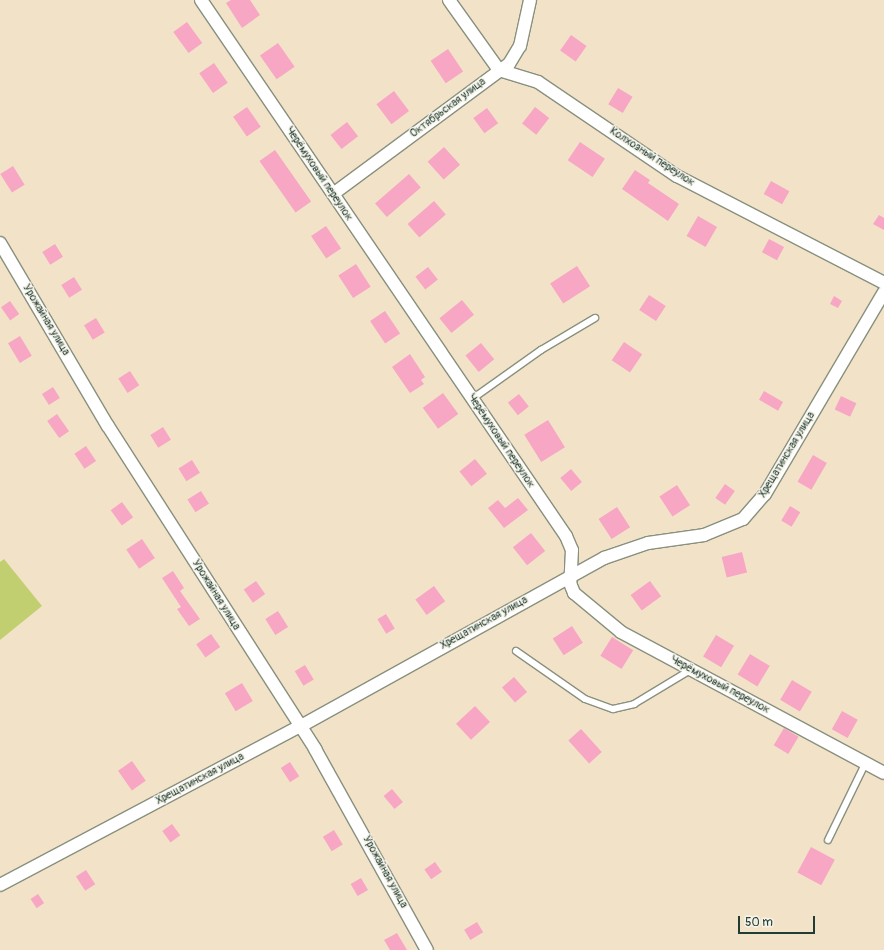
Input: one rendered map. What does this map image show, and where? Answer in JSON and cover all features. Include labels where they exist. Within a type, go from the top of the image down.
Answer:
[{"type":"street","name":"Черёмуховый переулок","points":[[201,0],[566,536],[572,550],[571,575],[574,593],[593,611],[621,632],[884,773]]},
{"type":"street","points":[[449,0],[499,70]]},
{"type":"street","name":"Октябрьская улица","points":[[333,194],[509,64],[520,46],[530,0]]},
{"type":"street","name":"Колхозный переулок","points":[[499,70],[538,82],[677,176],[884,283]]},
{"type":"street","name":"Урожайная улица","points":[[0,243],[108,426],[299,727],[315,749],[427,950]]},
{"type":"street","name":"Хрещатинская улица","points":[[0,885],[299,727],[571,575],[624,550],[704,535],[743,519],[765,494],[884,292]]},
{"type":"lane","points":[[472,399],[541,350],[595,318]]},
{"type":"lane","points":[[516,651],[585,700],[613,709],[634,704],[692,669]]},
{"type":"lane","points":[[828,840],[865,764]]},
{"type":"green space","points":[[4,559],[42,606],[0,640],[0,562]]},
{"type":"building","points":[[231,0],[250,0],[260,15],[242,28],[226,3]]},
{"type":"building","points":[[187,22],[202,43],[189,53],[173,32]]},
{"type":"building","points":[[571,35],[587,46],[576,61],[560,51]]},
{"type":"building","points":[[278,43],[295,67],[277,79],[260,56]]},
{"type":"building","points":[[448,49],[463,71],[446,83],[431,61]]},
{"type":"building","points":[[214,63],[228,83],[213,93],[199,73]]},
{"type":"building","points":[[618,88],[633,97],[623,113],[608,104]]},
{"type":"building","points":[[394,91],[409,111],[391,124],[376,104]]},
{"type":"building","points":[[247,107],[261,127],[247,136],[233,117]]},
{"type":"building","points":[[535,107],[549,118],[536,135],[522,124]]},
{"type":"building","points":[[487,108],[498,123],[484,133],[473,118]]},
{"type":"building","points":[[347,122],[358,136],[342,149],[330,135]]},
{"type":"building","points":[[580,142],[605,159],[593,177],[568,160]]},
{"type":"building","points":[[444,147],[460,165],[444,180],[428,162]]},
{"type":"building","points":[[275,150],[311,202],[296,213],[259,161]]},
{"type":"building","points":[[13,166],[25,185],[12,193],[0,174]]},
{"type":"building","points":[[635,170],[650,180],[648,183],[679,204],[668,221],[622,189]]},
{"type":"building","points":[[409,174],[421,188],[387,217],[375,204]]},
{"type":"building","points":[[771,181],[789,191],[782,204],[764,194]]},
{"type":"building","points":[[434,201],[446,215],[419,238],[408,224]]},
{"type":"building","points":[[879,215],[884,218],[884,230],[873,224]]},
{"type":"building","points":[[698,216],[717,227],[706,247],[686,236]]},
{"type":"building","points":[[326,226],[341,248],[326,258],[311,236]]},
{"type":"building","points":[[769,239],[784,247],[777,260],[762,252]]},
{"type":"building","points":[[55,244],[63,257],[50,265],[42,252]]},
{"type":"building","points":[[356,264],[371,287],[353,298],[338,275]]},
{"type":"building","points":[[577,266],[590,286],[563,304],[550,283]]},
{"type":"building","points":[[428,267],[438,280],[425,289],[415,277]]},
{"type":"building","points":[[74,277],[82,290],[69,298],[61,285]]},
{"type":"building","points":[[649,295],[666,306],[656,321],[639,310]]},
{"type":"building","points":[[834,296],[842,301],[838,308],[830,304]]},
{"type":"building","points":[[462,300],[474,315],[451,333],[439,318]]},
{"type":"building","points":[[10,301],[19,314],[10,320],[1,307]]},
{"type":"building","points":[[385,311],[400,333],[385,343],[370,321]]},
{"type":"building","points":[[96,318],[105,333],[93,340],[84,325]]},
{"type":"building","points":[[20,336],[32,356],[20,363],[8,343]]},
{"type":"building","points":[[624,342],[642,354],[630,373],[612,360]]},
{"type":"building","points":[[481,343],[494,359],[479,372],[465,356]]},
{"type":"building","points":[[410,354],[425,377],[421,380],[424,384],[410,393],[392,367]]},
{"type":"building","points":[[130,371],[139,385],[128,393],[118,379]]},
{"type":"building","points":[[53,387],[60,398],[49,405],[42,394]]},
{"type":"building","points":[[764,391],[783,402],[778,411],[759,400]]},
{"type":"building","points":[[443,393],[458,414],[438,429],[423,408]]},
{"type":"building","points":[[519,394],[529,407],[518,415],[508,403]]},
{"type":"building","points":[[841,396],[856,403],[850,417],[835,410]]},
{"type":"building","points":[[57,414],[69,431],[59,438],[47,421]]},
{"type":"building","points":[[548,420],[565,447],[541,462],[524,435]]},
{"type":"building","points":[[163,427],[171,440],[158,448],[150,435]]},
{"type":"building","points":[[86,446],[96,461],[84,469],[74,454]]},
{"type":"building","points":[[813,455],[827,463],[811,490],[798,482]]},
{"type":"building","points":[[475,459],[487,474],[471,486],[459,472]]},
{"type":"building","points":[[192,460],[200,473],[186,481],[178,468]]},
{"type":"building","points":[[571,469],[582,482],[571,491],[560,478]]},
{"type":"building","points":[[725,484],[735,491],[725,505],[715,498]]},
{"type":"building","points":[[677,485],[690,505],[672,517],[659,496]]},
{"type":"building","points":[[201,491],[209,504],[195,512],[187,499]]},
{"type":"building","points":[[518,498],[528,510],[504,528],[488,508],[498,500],[505,508]]},
{"type":"building","points":[[122,502],[133,517],[122,526],[111,510]]},
{"type":"building","points":[[790,506],[800,512],[792,527],[781,521]]},
{"type":"building","points":[[617,507],[630,527],[612,539],[599,519]]},
{"type":"building","points":[[531,533],[545,551],[527,565],[513,547]]},
{"type":"building","points":[[142,539],[155,558],[139,569],[126,550]]},
{"type":"building","points":[[742,552],[747,572],[727,577],[722,557]]},
{"type":"building","points":[[173,571],[184,588],[180,591],[200,619],[189,626],[177,609],[181,607],[162,578]]},
{"type":"building","points":[[256,581],[265,594],[253,603],[244,590]]},
{"type":"building","points":[[650,581],[661,596],[642,610],[631,595]]},
{"type":"building","points":[[434,586],[445,601],[427,615],[415,600]]},
{"type":"building","points":[[278,611],[288,627],[275,635],[265,619]]},
{"type":"building","points":[[386,614],[395,629],[386,634],[377,619]]},
{"type":"building","points":[[572,626],[583,643],[564,655],[553,639]]},
{"type":"building","points":[[211,634],[220,647],[205,657],[196,644]]},
{"type":"building","points":[[716,635],[734,646],[721,667],[703,656]]},
{"type":"building","points":[[612,637],[633,650],[622,669],[600,656]]},
{"type":"building","points":[[750,654],[770,666],[757,686],[738,675]]},
{"type":"building","points":[[305,665],[314,680],[303,686],[295,671]]},
{"type":"building","points":[[514,677],[527,692],[515,703],[502,687]]},
{"type":"building","points":[[792,680],[812,692],[800,712],[780,700]]},
{"type":"building","points":[[242,683],[253,701],[236,711],[225,693]]},
{"type":"building","points":[[475,706],[490,722],[471,740],[456,724]]},
{"type":"building","points":[[842,711],[858,720],[848,738],[832,729]]},
{"type":"building","points":[[784,728],[799,737],[788,754],[774,745]]},
{"type":"building","points":[[581,729],[602,752],[589,763],[568,740]]},
{"type":"building","points":[[132,761],[146,781],[132,790],[118,771]]},
{"type":"building","points":[[290,762],[299,776],[290,782],[281,768]]},
{"type":"building","points":[[392,789],[403,802],[395,809],[384,796]]},
{"type":"building","points":[[172,824],[180,835],[171,842],[162,831]]},
{"type":"building","points":[[334,830],[343,845],[332,851],[323,837]]},
{"type":"building","points":[[811,847],[835,860],[821,885],[797,873]]},
{"type":"building","points":[[435,862],[442,872],[431,879],[424,869]]},
{"type":"building","points":[[86,870],[95,884],[85,891],[76,877]]},
{"type":"building","points":[[361,878],[368,890],[358,896],[351,884]]},
{"type":"building","points":[[38,894],[44,903],[37,908],[31,899]]},
{"type":"building","points":[[477,922],[483,932],[470,940],[464,930]]},
{"type":"building","points":[[397,933],[407,950],[390,950],[384,940]]}]
